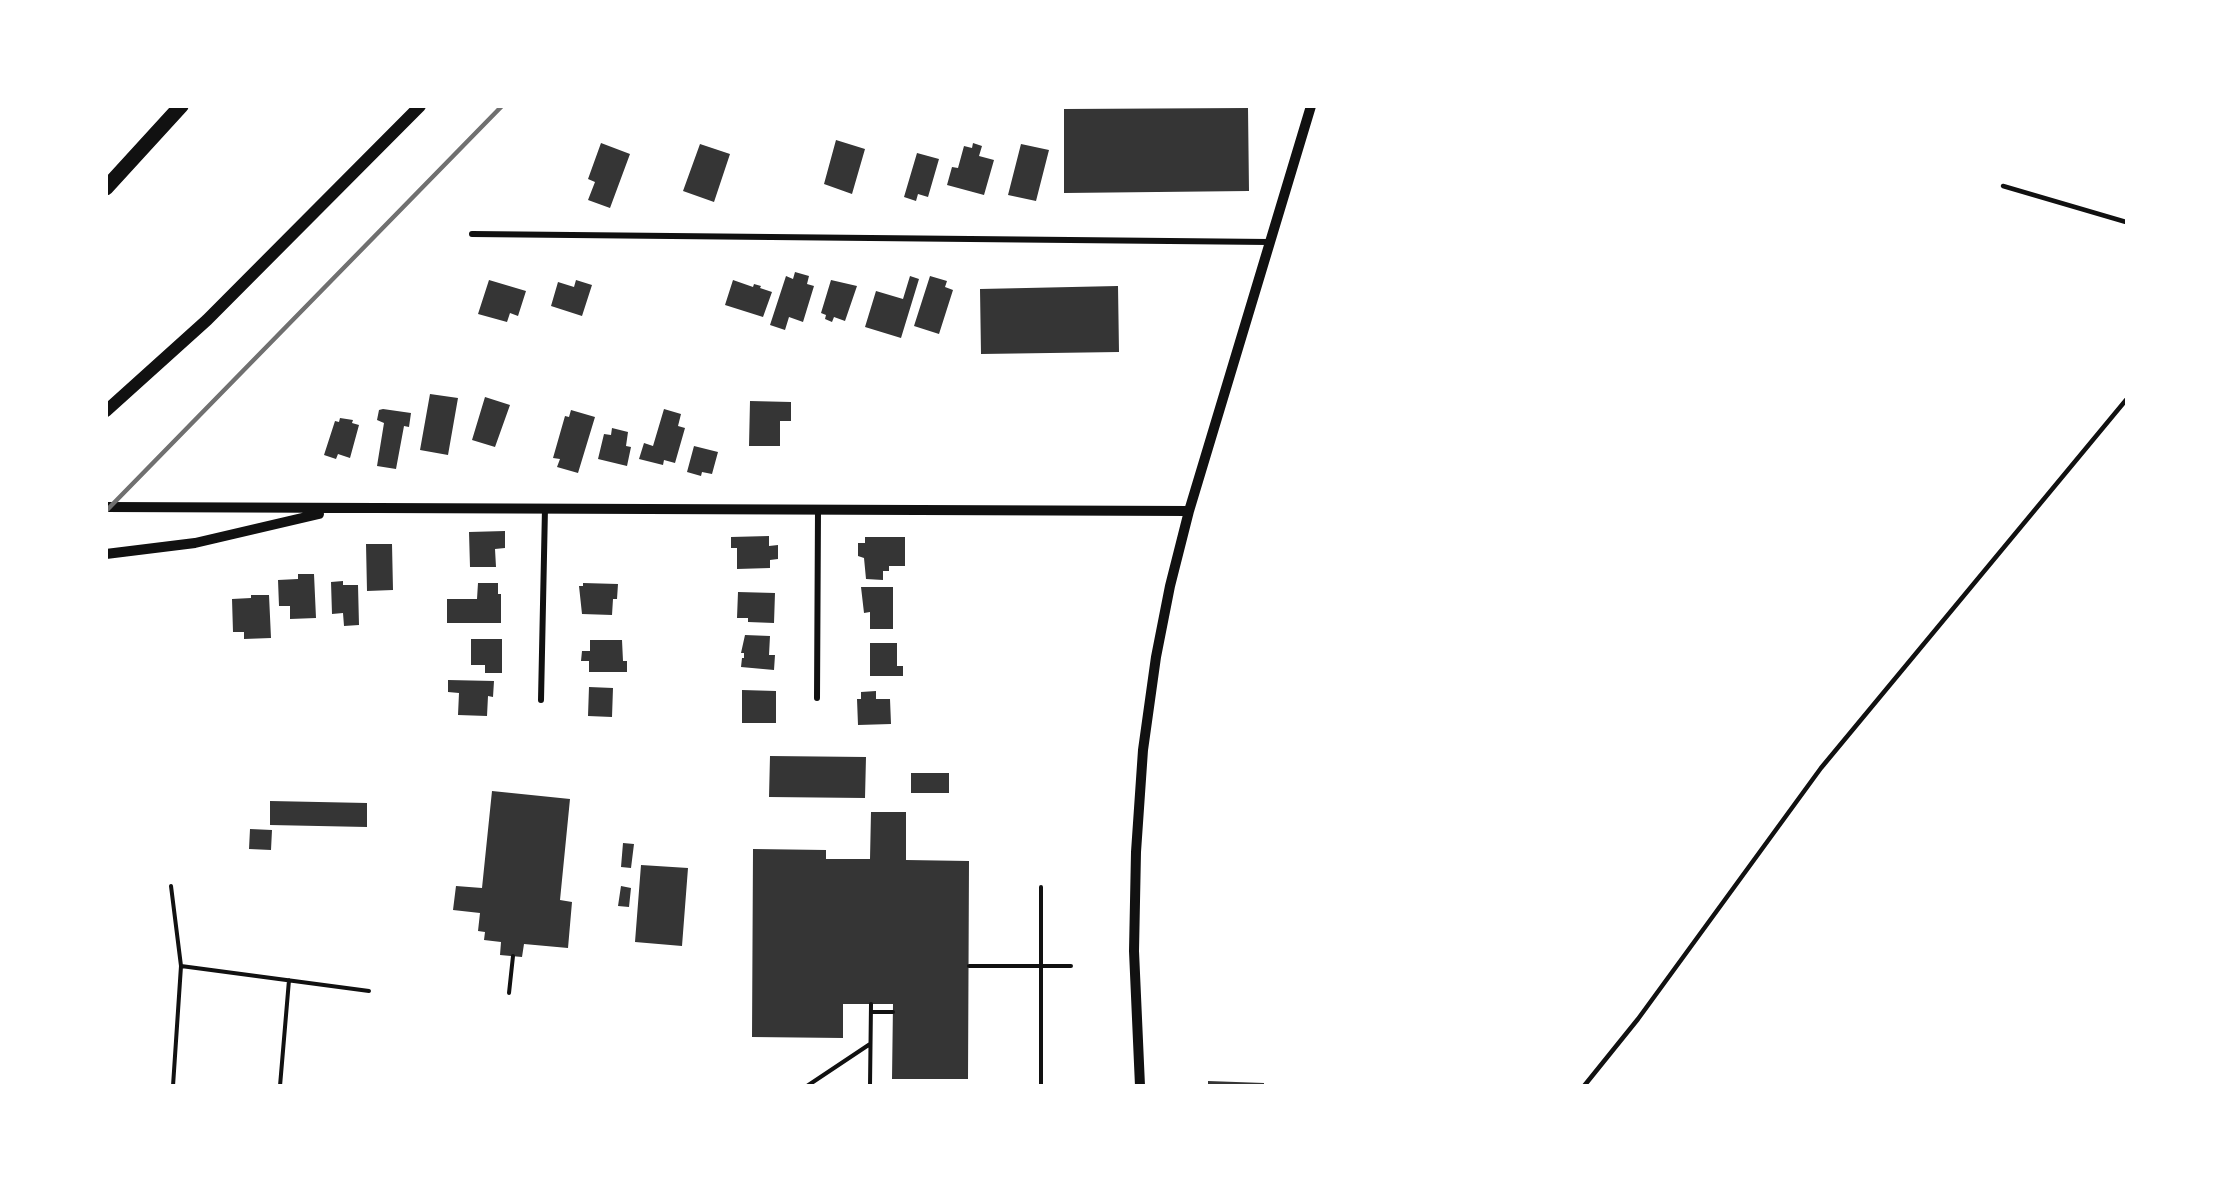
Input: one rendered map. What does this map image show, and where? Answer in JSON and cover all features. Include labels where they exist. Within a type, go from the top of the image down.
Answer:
[{"type":"highway","points":[[106,188],[181,106]]},
{"type":"main road","points":[[106,411],[207,320],[420,106]]},
{"type":"street","points":[[1140,1086],[1134,897],[1143,750],[1156,657],[1170,586],[1189,512],[1311,106]]},
{"type":"street","points":[[472,234],[1269,242]]},
{"type":"street","points":[[106,507],[337,510],[545,508],[1189,512]]},
{"type":"street","points":[[541,700],[545,508]]},
{"type":"street","points":[[106,554],[195,543],[337,510]]},
{"type":"street","points":[[817,698],[818,510]]},
{"type":"lane","points":[[2003,186],[2127,222]]},
{"type":"lane","points":[[1584,1086],[1638,1019],[1821,768],[2127,400]]},
{"type":"path","points":[[171,886],[181,966],[173,1086]]},
{"type":"path","points":[[1041,887],[1041,1086]]},
{"type":"path","points":[[509,993],[513,956]]},
{"type":"path","points":[[181,966],[369,991]]},
{"type":"path","points":[[969,966],[1071,966]]},
{"type":"path","points":[[280,1086],[289,980]]},
{"type":"path","points":[[870,1086],[871,1004]]},
{"type":"path","points":[[870,1012],[893,1012]]},
{"type":"path","points":[[807,1086],[871,1044]]},
{"type":"building","points":[[1248,108],[1249,191],[1064,193],[1064,109]]},
{"type":"building","points":[[836,140],[865,149],[852,194],[824,184]]},
{"type":"building","points":[[601,143],[630,154],[610,208],[588,200],[595,182],[588,179]]},
{"type":"building","points":[[973,143],[982,146],[979,156],[994,160],[984,195],[947,185],[952,167],[958,168],[964,146],[972,148]]},
{"type":"building","points":[[700,144],[730,154],[714,202],[683,191]]},
{"type":"building","points":[[1021,144],[1049,150],[1036,201],[1008,195]]},
{"type":"building","points":[[917,153],[939,159],[928,197],[918,194],[916,201],[904,197]]},
{"type":"building","points":[[795,272],[809,276],[807,284],[814,286],[803,322],[789,317],[785,330],[770,325],[786,276],[793,279]]},
{"type":"building","points":[[910,276],[919,279],[901,338],[865,327],[876,291],[903,299]]},
{"type":"building","points":[[930,276],[947,281],[945,287],[953,290],[939,334],[914,326]]},
{"type":"building","points":[[489,280],[526,291],[518,316],[510,313],[507,322],[478,314]]},
{"type":"building","points":[[576,280],[592,285],[582,316],[551,306],[558,282],[574,287]]},
{"type":"building","points":[[733,280],[753,287],[754,284],[761,286],[760,288],[772,292],[763,317],[725,305]]},
{"type":"building","points":[[831,280],[857,286],[845,321],[834,317],[832,322],[825,319],[826,315],[821,313]]},
{"type":"building","points":[[1118,286],[1119,352],[981,354],[980,289]]},
{"type":"building","points":[[430,394],[458,398],[448,455],[420,450]]},
{"type":"building","points":[[485,397],[510,405],[495,447],[472,440]]},
{"type":"building","points":[[750,401],[791,402],[791,421],[780,421],[780,446],[749,446]]},
{"type":"building","points":[[664,409],[681,414],[678,426],[685,428],[675,463],[664,460],[663,465],[639,459],[644,443],[653,446]]},
{"type":"building","points":[[379,410],[411,413],[409,427],[404,426],[396,469],[377,466],[384,423],[377,420]]},
{"type":"building","points":[[571,410],[595,417],[578,473],[557,467],[560,459],[553,458],[565,416],[569,417]]},
{"type":"building","points":[[340,418],[353,420],[352,423],[359,425],[350,458],[338,454],[336,459],[324,455],[335,421],[339,422]]},
{"type":"building","points":[[612,428],[628,432],[626,446],[631,447],[627,466],[598,459],[604,434],[611,435]]},
{"type":"building","points":[[694,446],[718,452],[712,474],[702,472],[701,476],[687,472]]},
{"type":"building","points":[[505,531],[505,548],[495,549],[496,567],[470,567],[469,532]]},
{"type":"building","points":[[769,536],[769,546],[778,545],[778,559],[770,560],[770,568],[737,569],[737,548],[731,548],[731,537]]},
{"type":"building","points":[[865,537],[905,537],[905,566],[889,566],[889,571],[883,571],[883,580],[866,579],[864,558],[858,556],[858,543],[865,543]]},
{"type":"building","points":[[366,544],[392,544],[393,590],[367,591]]},
{"type":"building","points":[[298,574],[314,574],[316,618],[290,619],[290,606],[279,606],[278,580],[298,579]]},
{"type":"building","points":[[343,581],[343,585],[358,585],[359,625],[344,626],[343,613],[332,614],[331,582]]},
{"type":"building","points":[[478,583],[498,583],[498,594],[501,594],[501,623],[447,623],[447,599],[477,599]]},
{"type":"building","points":[[583,583],[618,584],[617,599],[613,599],[612,615],[582,614],[579,586],[583,586]]},
{"type":"building","points":[[861,587],[893,587],[893,629],[870,629],[870,612],[864,613]]},
{"type":"building","points":[[738,592],[775,593],[774,623],[748,622],[748,618],[737,618]]},
{"type":"building","points":[[251,595],[269,595],[271,638],[244,639],[244,632],[233,632],[232,599],[251,598]]},
{"type":"building","points":[[745,635],[770,636],[769,655],[775,655],[774,670],[741,667],[742,658],[744,658],[744,653],[741,653]]},
{"type":"building","points":[[471,639],[502,639],[502,673],[485,673],[485,665],[471,665]]},
{"type":"building","points":[[590,640],[622,640],[623,661],[627,661],[627,672],[589,672],[589,661],[581,661],[582,651],[590,651]]},
{"type":"building","points":[[870,643],[897,643],[897,666],[903,666],[903,676],[870,676]]},
{"type":"building","points":[[448,680],[494,681],[493,697],[488,696],[487,716],[458,715],[459,693],[448,692]]},
{"type":"building","points":[[589,687],[613,688],[612,717],[588,716]]},
{"type":"building","points":[[742,690],[776,691],[776,723],[742,723]]},
{"type":"building","points":[[876,691],[876,699],[890,699],[891,724],[858,725],[857,699],[861,699],[861,692]]},
{"type":"building","points":[[770,756],[866,757],[865,798],[769,797]]},
{"type":"building","points":[[911,773],[949,773],[949,793],[911,793]]},
{"type":"building","points":[[492,791],[570,799],[560,900],[572,902],[568,948],[524,944],[522,957],[500,955],[501,942],[484,940],[485,932],[478,931],[480,913],[453,910],[456,886],[482,888]]},
{"type":"building","points":[[270,801],[367,803],[367,827],[270,825]]},
{"type":"building","points":[[871,812],[906,812],[906,860],[969,861],[968,1079],[892,1079],[893,1004],[843,1004],[843,1038],[752,1037],[753,849],[826,850],[826,859],[870,859]]},
{"type":"building","points":[[250,829],[272,830],[271,850],[249,849]]},
{"type":"building","points":[[623,843],[634,844],[631,868],[621,867]]},
{"type":"building","points":[[641,865],[688,868],[682,946],[635,942]]},
{"type":"building","points":[[621,886],[631,888],[629,907],[618,906]]},
{"type":"building","points":[[1208,1081],[1264,1083],[1264,1086],[1208,1086]]},
{"type":"railway","points":[[106,511],[502,106]]}]
